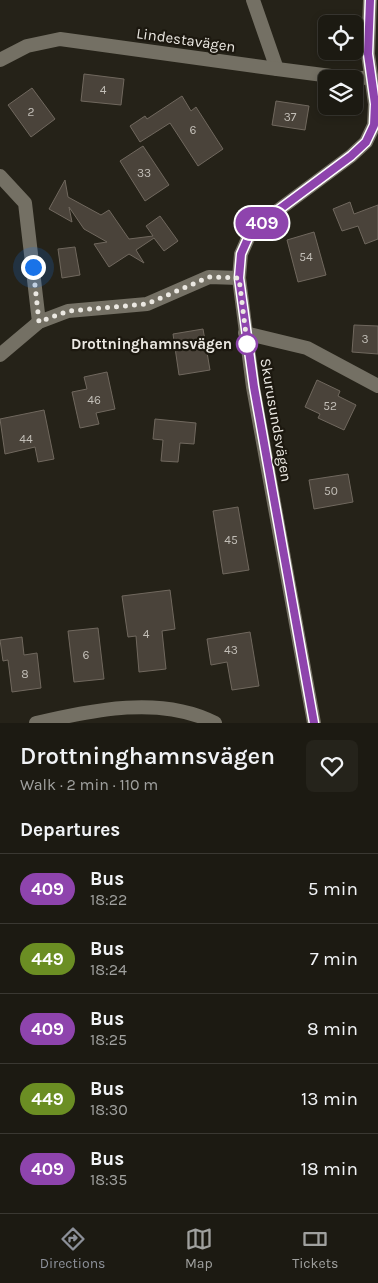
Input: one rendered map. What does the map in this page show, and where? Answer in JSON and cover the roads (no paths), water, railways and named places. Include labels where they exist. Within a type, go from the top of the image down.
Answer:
[{"type":"street","points":[[253,0],[277,70]]},
{"type":"street","name":"Skurusundsvägen","points":[[314,723],[245,333],[239,278],[241,254],[249,236],[269,217],[351,156],[366,142],[374,125],[376,94],[371,77],[368,54],[370,0]]},
{"type":"street","name":"Lindestavägen","points":[[0,60],[27,46],[60,39],[277,70],[354,79],[371,77]]},
{"type":"street","points":[[0,176],[25,203],[39,322]]},
{"type":"street","points":[[0,355],[39,322],[68,311],[147,304],[209,277],[239,278]]},
{"type":"street","points":[[245,333],[307,348],[378,386]]},
{"type":"street","points":[[36,723],[80,713],[160,707],[196,713],[215,723]]},
{"type":"place","name":"Drottninghamnsvägen","points":[[247,344]]}]
